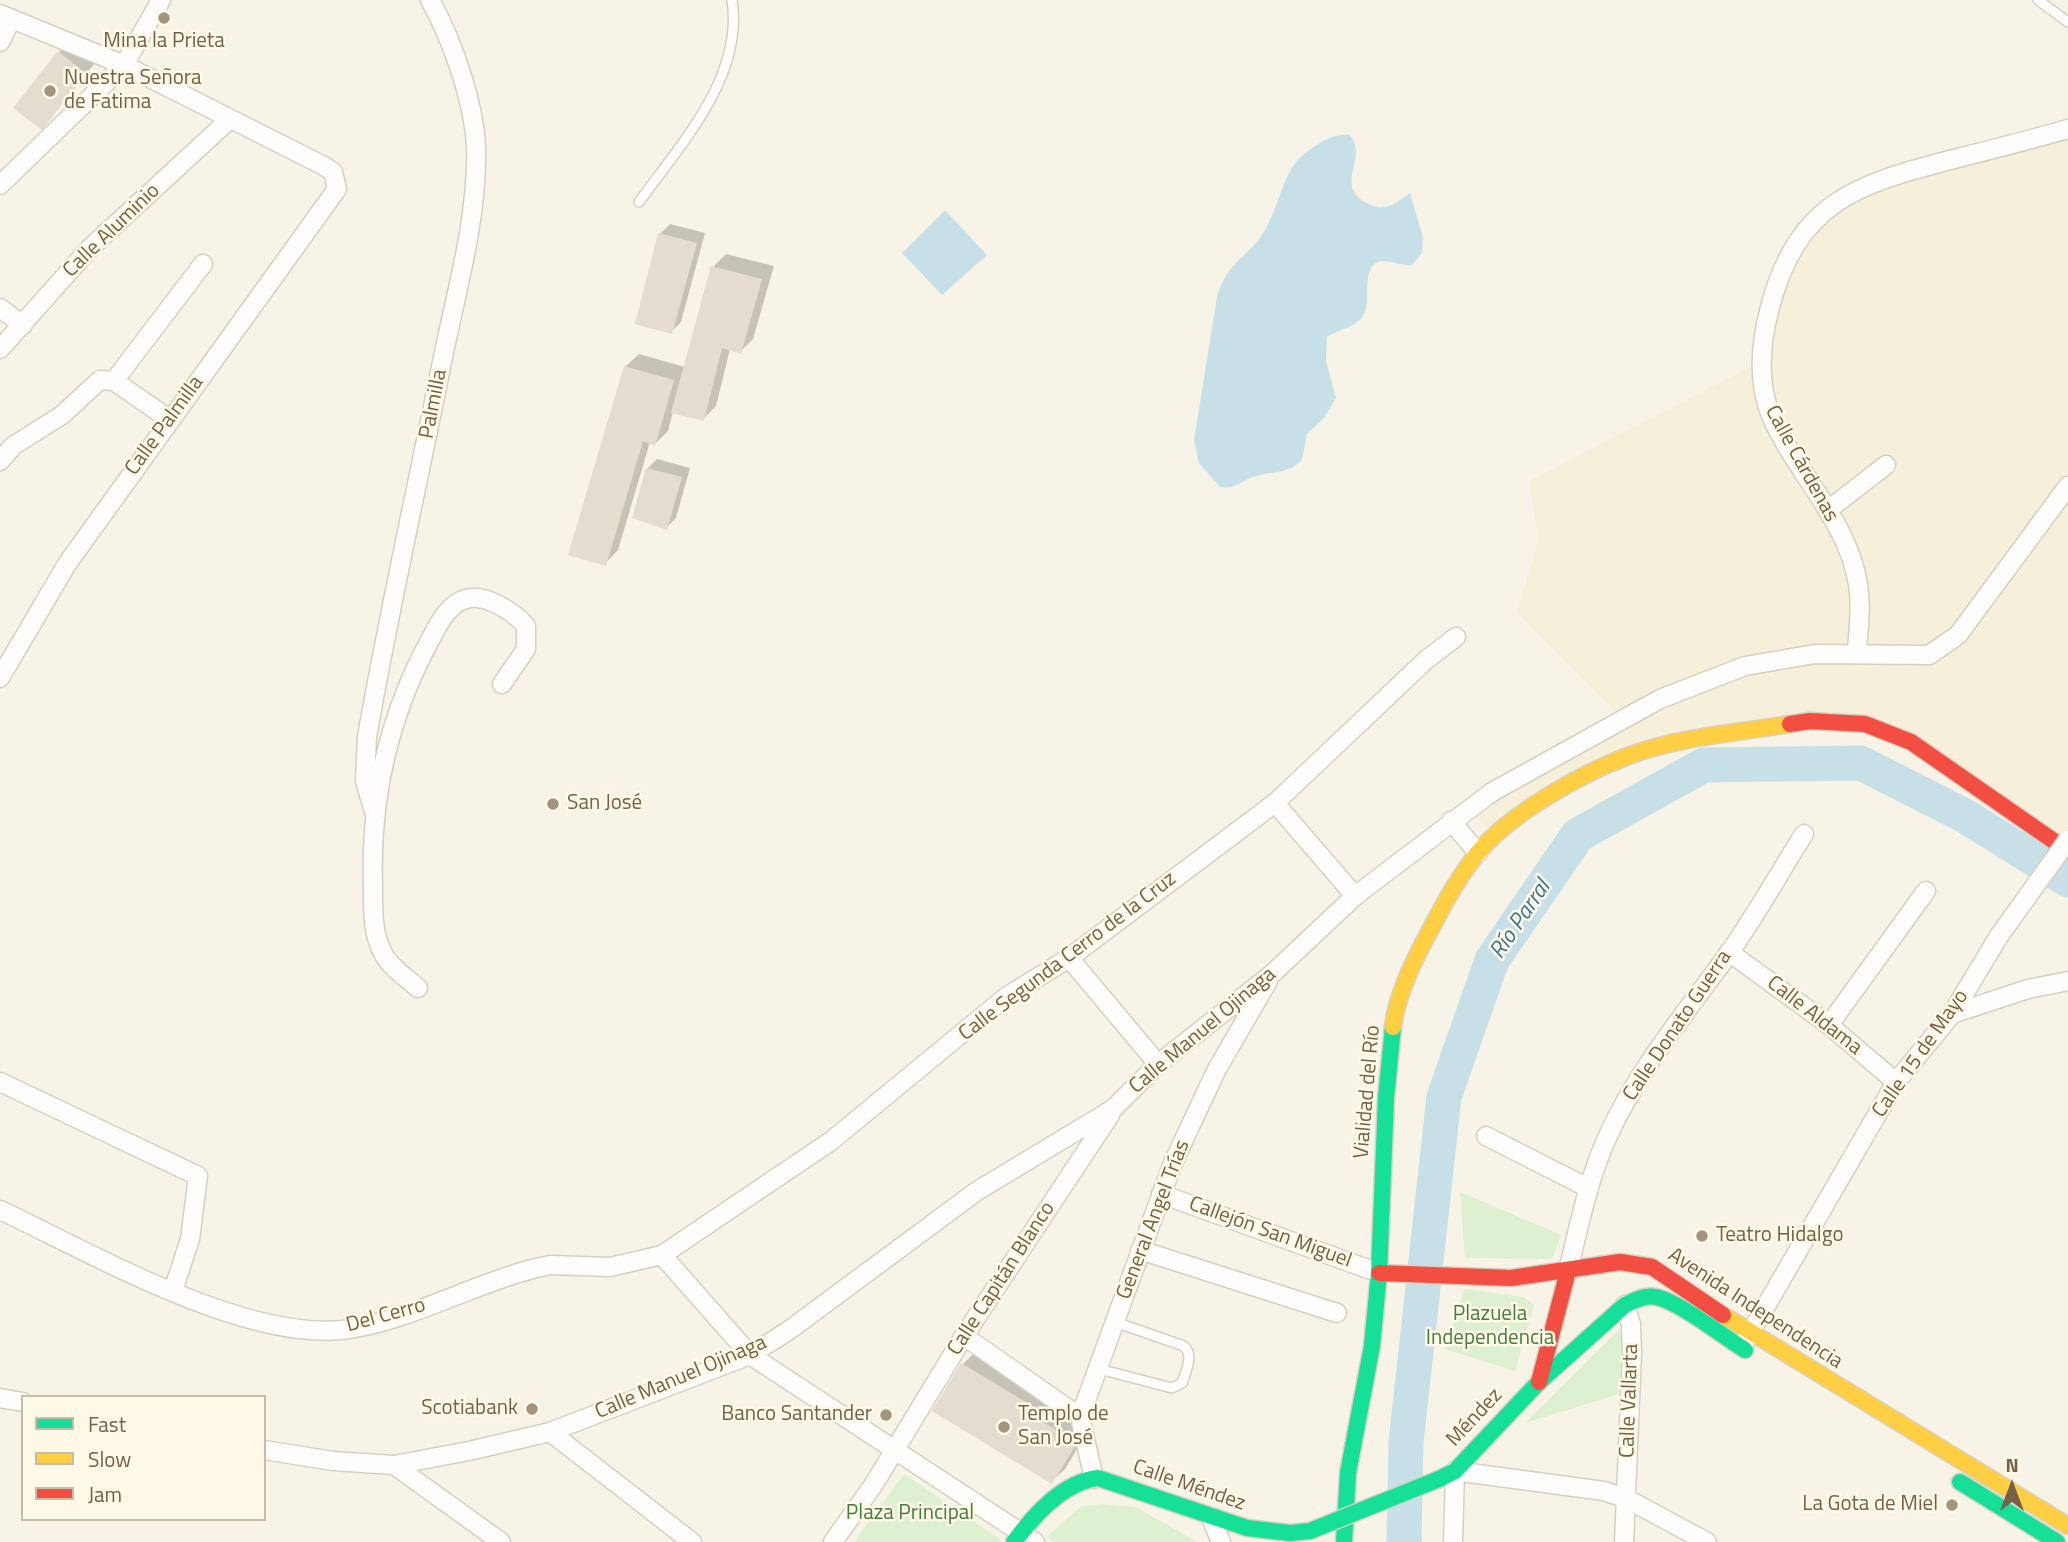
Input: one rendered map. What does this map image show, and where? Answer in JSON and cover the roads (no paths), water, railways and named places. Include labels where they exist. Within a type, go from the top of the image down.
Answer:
[{"type":"main road","name":"Vialidad del Río","points":[[1344,1542],[1348,1473],[1368,1377],[1379,1273],[1386,1098],[1394,1022],[1416,956],[1449,894],[1478,853],[1543,802],[1609,764],[1661,746],[1790,723],[1841,721],[1887,731],[1942,762],[1990,799],[2008,821],[2068,868]]},
{"type":"main road","name":"Vialidad del Río","points":[[1990,799],[2006,806],[2068,851]]},
{"type":"main road","name":"Avenida Independencia","points":[[1379,1273],[1511,1278],[1593,1266],[1638,1263],[1652,1267],[1746,1341],[1765,1362]]},
{"type":"main road","points":[[1593,1266],[1618,1292]]},
{"type":"main road","points":[[1539,1382],[1546,1300],[1568,1271]]},
{"type":"main road","points":[[1511,1278],[1546,1300],[1574,1325],[1599,1328]]},
{"type":"main road","name":"Avenida Independencia","points":[[1539,1382],[1599,1328],[1618,1292],[1640,1297],[1659,1297],[1746,1341],[2068,1527]]},
{"type":"main road","name":"Méndez","points":[[1447,1475],[1539,1382]]},
{"type":"main road","points":[[1942,1471],[2057,1542]]},
{"type":"main road","points":[[1269,1540],[1310,1531],[1447,1475]]},
{"type":"main road","points":[[1023,1539],[1059,1497],[1094,1479]]},
{"type":"main road","name":"Calle Méndez","points":[[1094,1479],[1119,1484],[1269,1540]]},
{"type":"street","points":[[0,185],[124,65],[161,0]]},
{"type":"street","name":"Palmilla","points":[[374,812],[365,781],[367,737],[458,285],[476,169],[475,143],[464,88],[430,0]]},
{"type":"street","points":[[0,42],[5,17],[124,65],[230,119]]},
{"type":"street","name":"Calle Palmilla","points":[[0,678],[67,564],[169,419],[334,197],[337,181],[332,172],[324,166],[230,119]]},
{"type":"street","name":"Calle Aluminio","points":[[0,349],[90,248],[230,119]]},
{"type":"street","name":"Calle Cárdenas","points":[[1857,653],[1858,586],[1853,563],[1828,510],[1783,439],[1763,393],[1765,330],[1787,257],[1816,218],[1861,188],[1894,175],[2068,128]]},
{"type":"street","points":[[114,381],[203,264]]},
{"type":"street","points":[[0,308],[23,325]]},
{"type":"street","points":[[0,461],[24,437],[62,415],[93,383],[114,381],[169,419]]},
{"type":"street","points":[[1828,510],[1886,465]]},
{"type":"street","name":"Calle Manuel Ojinaga","points":[[266,1450],[344,1463],[394,1465],[550,1432],[750,1354],[788,1331],[977,1191],[1114,1109],[1158,1064],[1272,974],[1356,896],[1451,821],[1502,786],[1660,699],[1745,666],[1783,657],[1857,653],[1929,654],[1943,648],[1958,635],[2068,487]]},
{"type":"street","points":[[418,988],[384,955],[377,936],[372,858],[374,812],[404,692],[438,625],[458,602],[478,597],[487,600],[526,626],[526,649],[502,684]]},
{"type":"street","name":"Calle Segunda Cerro de la Cruz","points":[[662,1255],[831,1141],[1006,997],[1069,958],[1275,803],[1426,660],[1456,637]]},
{"type":"street","points":[[1275,803],[1356,896]]},
{"type":"street","points":[[1451,821],[1478,853]]},
{"type":"street","name":"Calle Donato Guerra","points":[[1568,1271],[1588,1188],[1607,1138],[1639,1078],[1729,953],[1804,834]]},
{"type":"street","name":"Calle 15 de Mayo","points":[[1746,1341],[1896,1082],[1952,1014],[1999,936],[2068,840]]},
{"type":"street","points":[[1829,1025],[1926,891]]},
{"type":"street","name":"Calle Aldama","points":[[1729,953],[1829,1025],[1896,1082]]},
{"type":"street","points":[[1069,958],[1158,1064]]},
{"type":"street","name":"General Angel Trías","points":[[1080,1418],[1161,1194],[1216,1071],[1272,974]]},
{"type":"street","points":[[1952,1014],[2028,989],[2068,981]]},
{"type":"street","points":[[0,1082],[198,1176],[190,1239],[173,1291]]},
{"type":"street","name":"Calle Capitán Blanco","points":[[833,1542],[894,1450],[964,1336],[1114,1109]]},
{"type":"street","points":[[1486,1136],[1588,1188]]},
{"type":"street","name":"Callejón San Miguel","points":[[1161,1194],[1379,1273]]},
{"type":"street","name":"Del Cerro","points":[[0,1210],[173,1291],[248,1320],[286,1329],[353,1329],[532,1269],[550,1265],[610,1267],[662,1255]]},
{"type":"street","points":[[1140,1250],[1337,1313]]},
{"type":"street","points":[[662,1255],[750,1354],[1023,1539]]},
{"type":"street","name":"Calle Vallarta","points":[[1618,1292],[1631,1324],[1633,1353],[1624,1542]]},
{"type":"street","points":[[964,1336],[1080,1418],[1094,1479]]},
{"type":"street","points":[[0,1398],[21,1402]]},
{"type":"street","points":[[550,1432],[692,1542]]},
{"type":"street","points":[[394,1465],[501,1542]]},
{"type":"street","points":[[1453,1542],[1447,1475],[1585,1487],[1626,1499],[1707,1542]]},
{"type":"street","points":[[1211,1518],[1221,1542]]},
{"type":"lane","points":[[639,202],[715,92],[732,36],[732,0]]},
{"type":"lane","points":[[2038,0],[2068,22]]},
{"type":"lane","points":[[1099,1369],[1172,1388],[1182,1383],[1187,1370],[1190,1357],[1184,1346],[1115,1322]]},
{"type":"water","points":[[1350,135],[1356,154],[1353,190],[1359,198],[1377,207],[1392,205],[1410,193],[1423,238],[1422,253],[1412,265],[1382,261],[1373,265],[1368,276],[1367,303],[1363,316],[1355,324],[1327,337],[1326,361],[1336,398],[1324,418],[1307,434],[1302,460],[1286,470],[1256,476],[1234,486],[1220,487],[1199,463],[1194,440],[1217,297],[1227,274],[1266,228],[1284,183],[1296,163],[1323,141],[1335,136]]},
{"type":"water","points":[[945,210],[987,255],[942,295],[902,253]]},
{"type":"waterway","name":"Río Parral","points":[[1404,1542],[1406,1442],[1444,1097],[1492,960],[1578,835],[1704,765],[1861,763],[1965,816],[2068,880]]},
{"type":"place","name":"Mina la Prieta","points":[[164,18]]},
{"type":"place","name":"Nuestra Señora de Fatima","points":[[50,91]]},
{"type":"place","name":"San José","points":[[553,804]]},
{"type":"place","name":"Teatro Hidalgo","points":[[1702,1236]]},
{"type":"place","name":"Scotiabank","points":[[532,1409]]},
{"type":"place","name":"Banco Santander","points":[[886,1415]]},
{"type":"place","name":"Templo de San José","points":[[1004,1427]]},
{"type":"place","name":"La Gota de Miel","points":[[1952,1505]]},
{"type":"park label","name":"Plazuela Independencia","points":[[1490,1327]]},
{"type":"park label","name":"Plaza Principal","points":[[910,1514]]}]
